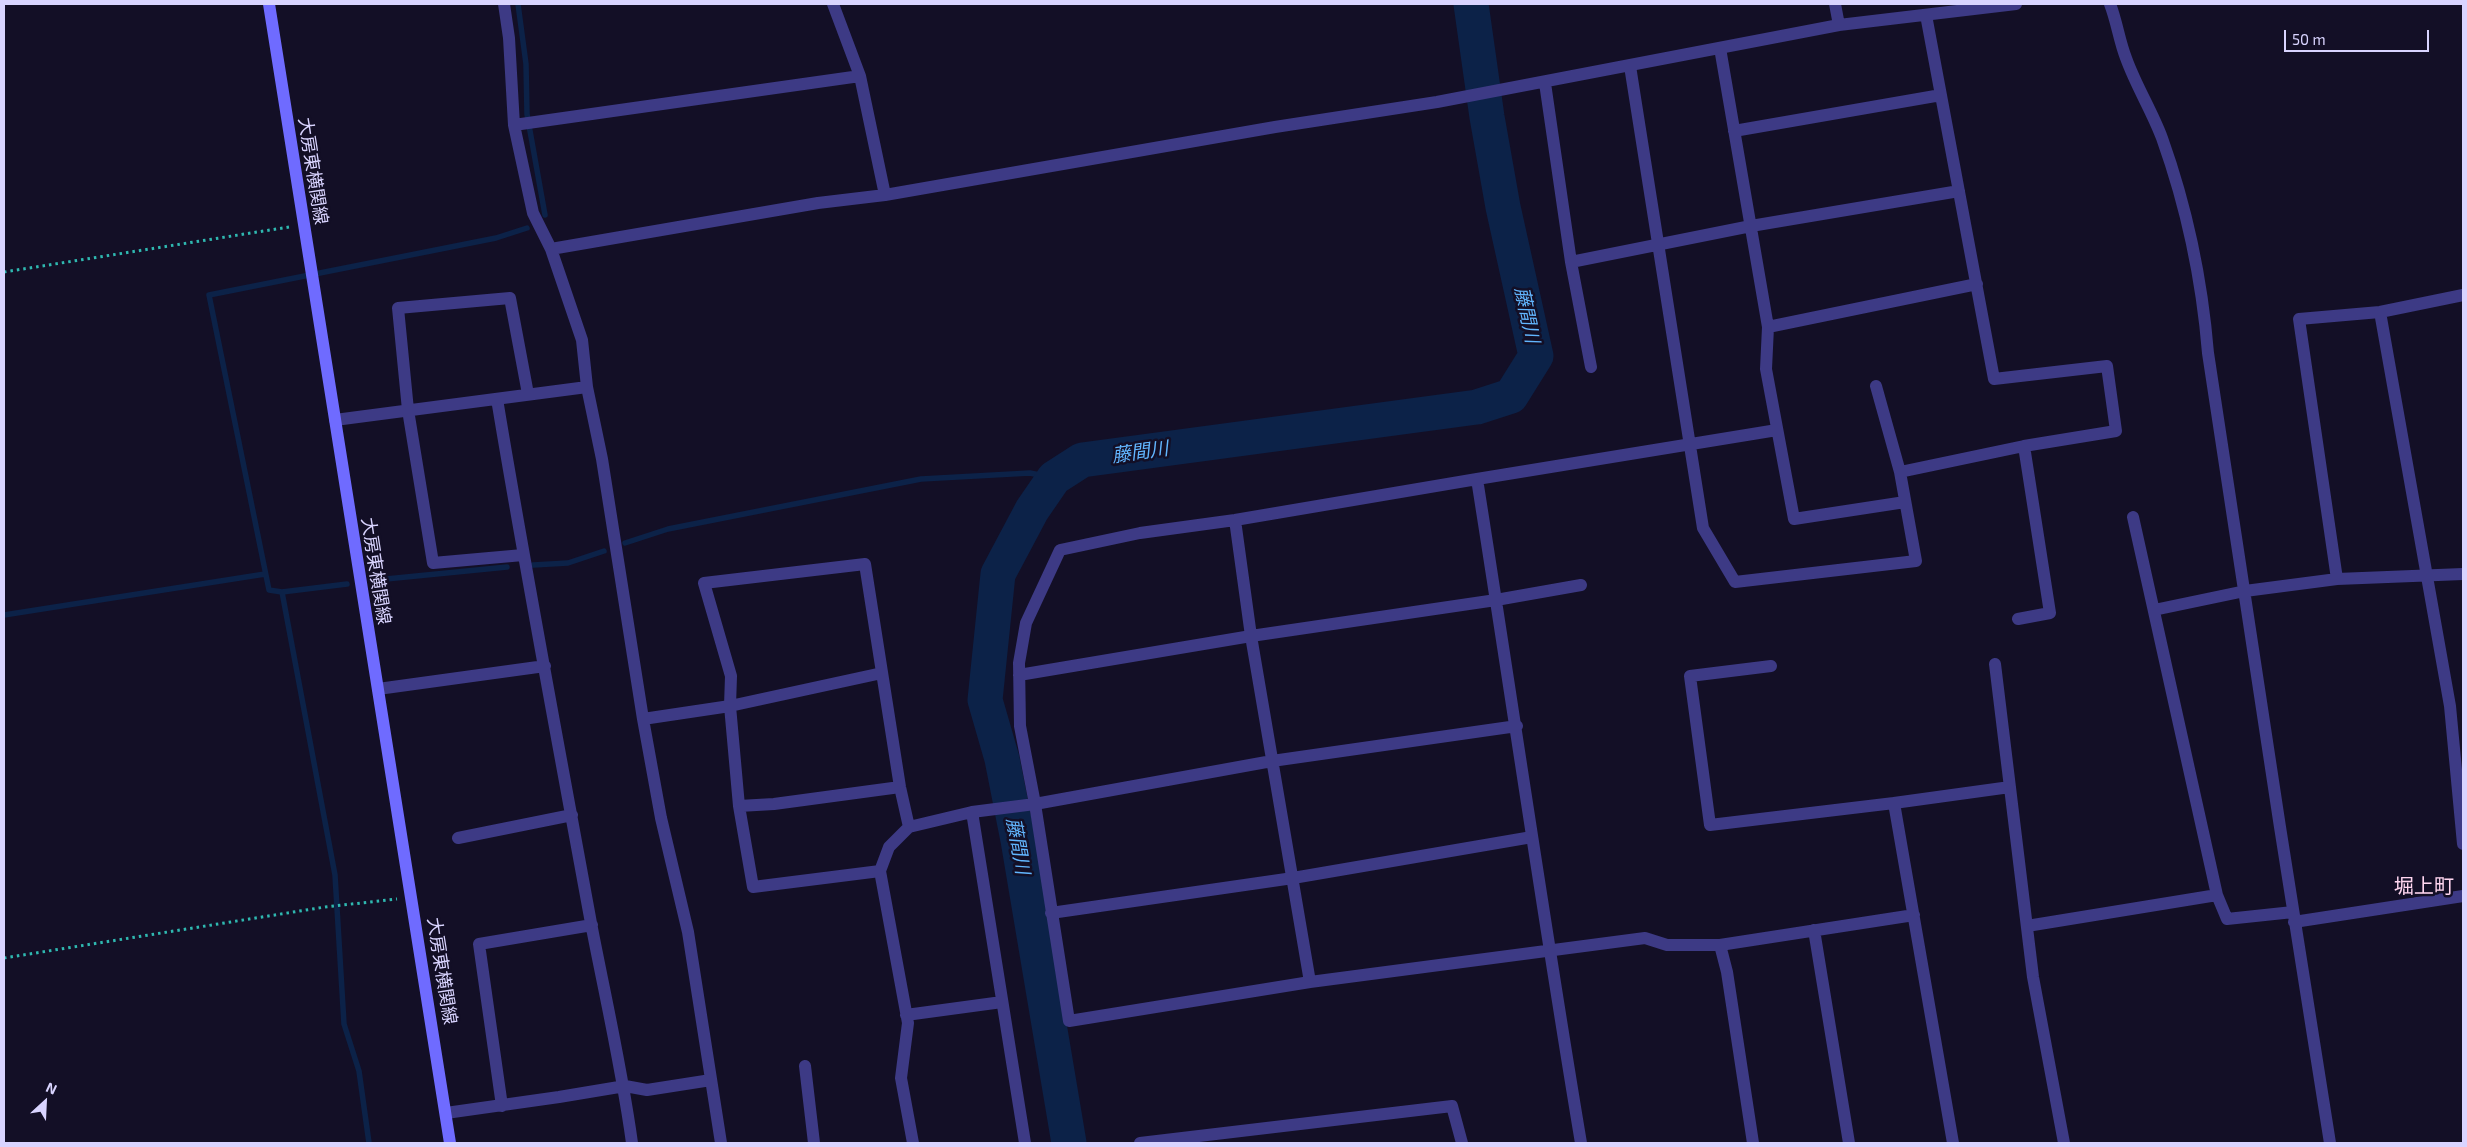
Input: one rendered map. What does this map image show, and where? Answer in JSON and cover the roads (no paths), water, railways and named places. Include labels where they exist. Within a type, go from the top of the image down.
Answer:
[{"type":"main road","name":"大房東横関線","points":[[269,4],[413,897],[450,1143]]},
{"type":"street","points":[[504,4],[525,124],[533,213],[551,249],[582,340],[587,387],[602,460],[643,719],[661,818],[688,932],[721,1143]]},
{"type":"street","points":[[833,4],[860,76],[885,196]]},
{"type":"street","points":[[1835,4],[1839,25]]},
{"type":"street","points":[[551,249],[818,203],[885,196],[1275,127],[1437,102],[1545,83],[1839,25],[2016,4]]},
{"type":"street","points":[[2110,4],[2118,23],[2126,58],[2162,138],[2193,246],[2204,299],[2208,353],[2330,1143]]},
{"type":"street","points":[[1900,472],[2024,446],[2116,431],[2107,366],[1994,379],[1926,15]]},
{"type":"street","points":[[1720,48],[1768,327],[1766,369],[1794,519],[1906,502]]},
{"type":"street","points":[[1630,66],[1660,244],[1702,528],[1735,582],[1916,561],[1900,472],[1876,386]]},
{"type":"street","points":[[525,124],[860,76]]},
{"type":"street","points":[[1545,83],[1571,262],[1591,367]]},
{"type":"street","points":[[1734,131],[1941,95]]},
{"type":"street","points":[[1571,262],[1751,226],[1959,191]]},
{"type":"street","points":[[1768,327],[1977,284]]},
{"type":"street","points":[[2337,579],[2299,318],[2380,312],[2463,295]]},
{"type":"street","points":[[523,555],[433,563],[408,410],[398,308],[510,298],[528,394]]},
{"type":"street","points":[[2380,312],[2450,706],[2463,844]]},
{"type":"street","points":[[335,420],[587,387]]},
{"type":"street","points":[[497,398],[523,555],[592,925],[625,1086],[632,1143]]},
{"type":"street","points":[[1777,430],[1690,446],[1477,479],[1235,520],[1140,533],[1060,550],[1026,623],[1019,663],[1019,675],[1020,726],[1035,804],[1069,1021],[1310,982],[1645,938],[1667,945],[1720,945],[1914,915]]},
{"type":"street","points":[[2018,619],[2050,613],[2024,446]]},
{"type":"street","points":[[1477,479],[1517,726],[1548,951],[1581,1143]]},
{"type":"street","points":[[2133,517],[2216,895],[2227,919],[2294,917],[2463,896]]},
{"type":"street","points":[[1235,520],[1251,636],[1310,982]]},
{"type":"street","points":[[880,871],[753,887],[739,806],[730,706],[731,676],[704,583],[866,564],[900,787],[909,827]]},
{"type":"street","points":[[2154,610],[2245,591],[2337,579],[2427,577],[2463,574]]},
{"type":"street","points":[[1019,675],[1251,636],[1496,600],[1581,585]]},
{"type":"street","points":[[1995,664],[2034,977],[2064,1143]]},
{"type":"street","points":[[378,689],[545,666]]},
{"type":"street","points":[[1771,666],[1690,676],[1710,825],[2010,787]]},
{"type":"street","points":[[643,719],[730,706],[882,673]]},
{"type":"street","points":[[913,1143],[901,1078],[908,1037],[906,1015],[880,871],[889,847],[909,827],[972,812],[1035,804],[1272,761],[1517,726]]},
{"type":"street","points":[[739,806],[774,804],[900,787]]},
{"type":"street","points":[[1894,803],[1953,1143]]},
{"type":"street","points":[[972,812],[1025,1143]]},
{"type":"street","points":[[458,838],[572,815]]},
{"type":"street","points":[[1051,913],[1293,878],[1532,837]]},
{"type":"street","points":[[2027,926],[2216,895]]},
{"type":"street","points":[[502,1106],[479,944],[592,925]]},
{"type":"street","points":[[1814,930],[1849,1143]]},
{"type":"street","points":[[1720,945],[1727,972],[1754,1143]]},
{"type":"street","points":[[906,1015],[1002,1002]]},
{"type":"street","points":[[805,1066],[814,1143]]},
{"type":"street","points":[[446,1113],[625,1086],[647,1090],[711,1080]]},
{"type":"street","points":[[1140,1143],[1452,1106],[1462,1143]]},
{"type":"waterway","points":[[518,4],[526,64],[527,114],[545,215]]},
{"type":"waterway","name":"藤間川","points":[[1069,1143],[1018,840],[1002,759],[985,700],[998,574],[1032,510],[1054,478],[1082,460],[1477,407],[1511,396],[1536,356],[1503,207],[1487,117],[1471,4]]},
{"type":"waterway","points":[[369,1143],[359,1071],[344,1024],[335,875],[282,592],[269,590],[209,295],[496,238],[527,228]]},
{"type":"waterway","points":[[625,543],[668,529],[921,479],[1030,473],[1054,478]]},
{"type":"waterway","points":[[533,565],[568,563],[604,551]]},
{"type":"waterway","points":[[376,580],[507,567]]},
{"type":"waterway","points":[[4,615],[265,574]]},
{"type":"waterway","points":[[282,592],[347,584]]},
{"type":"district","name":"堀上町","points":[[2424,886]]}]
